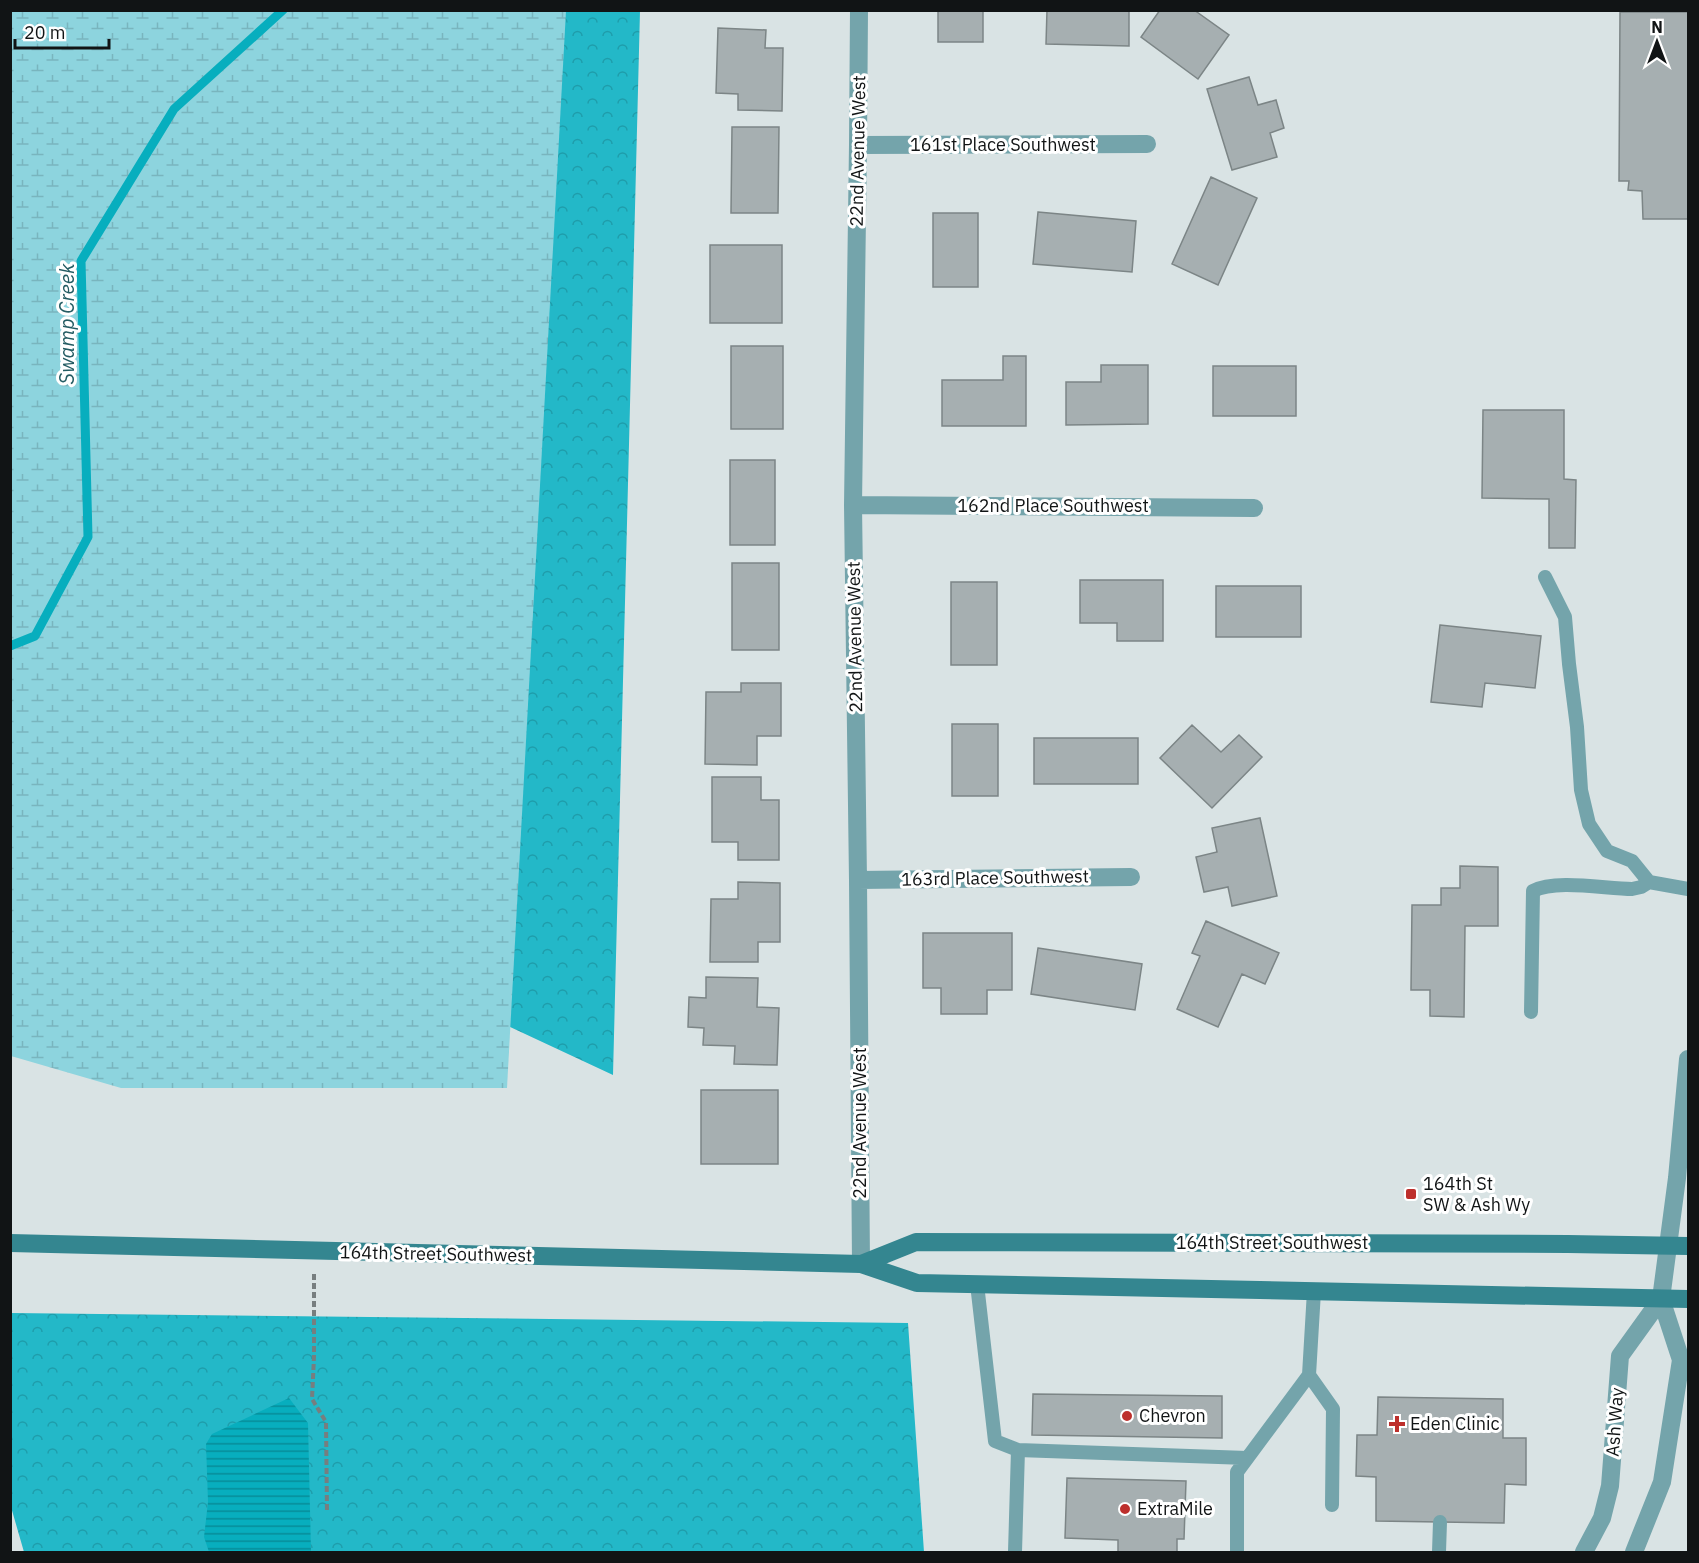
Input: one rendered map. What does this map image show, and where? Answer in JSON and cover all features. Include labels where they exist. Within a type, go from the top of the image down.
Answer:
[{"type":"main road","name":"164th Street Southwest","points":[[861,1264],[916,1242],[1689,1246]]},
{"type":"main road","name":"164th Street Southwest","points":[[10,1243],[861,1264],[917,1282],[1689,1299]]},
{"type":"street","name":"22nd Avenue West","points":[[859,10],[853,505],[861,1264]]},
{"type":"street","name":"161st Place Southwest","points":[[858,145],[1147,144]]},
{"type":"street","name":"162nd Place Southwest","points":[[853,505],[1254,508]]},
{"type":"street","name":"163rd Place Southwest","points":[[858,880],[1131,877]]},
{"type":"street","name":"Ash Way","points":[[1634,1552],[1662,1482],[1681,1360],[1661,1299],[1677,1178],[1689,1059]]},
{"type":"street","name":"Ash Way","points":[[1584,1552],[1602,1518],[1610,1486],[1620,1356],[1661,1299]]},
{"type":"lane","points":[[1545,577],[1565,617],[1577,727],[1581,790],[1589,824],[1607,851],[1632,861],[1649,882]]},
{"type":"lane","points":[[1531,1012],[1533,891],[1550,886],[1569,885],[1632,889],[1649,882],[1689,889]]},
{"type":"lane","points":[[977,1284],[995,1441],[1018,1450],[1247,1458]]},
{"type":"lane","points":[[1237,1552],[1237,1472],[1310,1375],[1314,1292]]},
{"type":"lane","points":[[1310,1375],[1333,1409],[1332,1505]]},
{"type":"lane","points":[[1015,1552],[1018,1450]]},
{"type":"lane","points":[[1439,1552],[1440,1522]]},
{"type":"path","points":[[315,1251],[312,1399],[326,1422],[327,1512]]},
{"type":"green space","points":[[10,11],[566,11],[507,1088],[121,1088],[11,1056]]},
{"type":"green space","points":[[440,11],[640,11],[613,1075],[296,927]]},
{"type":"green space","points":[[11,1313],[908,1323],[924,1552],[24,1552],[11,1507]]},
{"type":"shaded area","points":[[289,1398],[308,1423],[311,1552],[209,1552],[204,1537],[208,1502],[206,1444],[212,1434]]},
{"type":"building","points":[[938,10],[983,10],[983,42],[938,42]]},
{"type":"building","points":[[1047,10],[1129,10],[1129,46],[1046,44]]},
{"type":"building","points":[[1160,10],[1194,10],[1229,35],[1198,79],[1141,37]]},
{"type":"building","points":[[1620,12],[1688,12],[1688,219],[1643,219],[1642,191],[1628,190],[1629,181],[1619,181]]},
{"type":"building","points":[[718,28],[766,30],[765,48],[783,48],[782,111],[738,110],[738,94],[716,93]]},
{"type":"building","points":[[1249,77],[1258,105],[1276,100],[1284,128],[1270,133],[1277,157],[1232,170],[1207,89]]},
{"type":"building","points":[[732,127],[779,127],[778,213],[731,213]]},
{"type":"building","points":[[1211,177],[1257,198],[1218,285],[1172,264]]},
{"type":"building","points":[[1038,212],[1136,221],[1132,272],[1033,264]]},
{"type":"building","points":[[933,213],[978,213],[978,287],[933,287]]},
{"type":"building","points":[[710,245],[782,245],[782,323],[710,323]]},
{"type":"building","points":[[731,346],[783,346],[783,429],[731,429]]},
{"type":"building","points":[[1003,356],[1026,356],[1026,426],[942,426],[942,380],[1003,380]]},
{"type":"building","points":[[1101,365],[1148,365],[1148,424],[1066,425],[1066,382],[1101,382]]},
{"type":"building","points":[[1213,366],[1296,366],[1296,416],[1213,416]]},
{"type":"building","points":[[1483,410],[1564,410],[1564,479],[1576,480],[1575,548],[1549,548],[1549,499],[1482,498]]},
{"type":"building","points":[[730,460],[775,460],[775,545],[730,545]]},
{"type":"building","points":[[732,563],[779,563],[779,650],[732,650]]},
{"type":"building","points":[[1080,580],[1163,580],[1163,641],[1117,641],[1117,623],[1080,623]]},
{"type":"building","points":[[951,582],[997,582],[997,665],[951,665]]},
{"type":"building","points":[[1216,586],[1301,586],[1301,637],[1216,637]]},
{"type":"building","points":[[1440,625],[1541,636],[1535,688],[1485,683],[1482,707],[1431,702]]},
{"type":"building","points":[[741,683],[781,683],[781,736],[757,736],[757,765],[705,764],[706,692],[741,692]]},
{"type":"building","points":[[952,724],[998,724],[998,796],[952,796]]},
{"type":"building","points":[[1192,725],[1221,752],[1239,735],[1262,757],[1212,808],[1160,758]]},
{"type":"building","points":[[1034,738],[1138,738],[1138,784],[1034,784]]},
{"type":"building","points":[[712,777],[761,777],[761,800],[779,800],[779,860],[738,860],[738,842],[712,842]]},
{"type":"building","points":[[1260,818],[1277,896],[1232,906],[1228,887],[1204,892],[1196,857],[1217,852],[1212,828]]},
{"type":"building","points":[[1460,866],[1498,867],[1498,926],[1465,926],[1464,1017],[1430,1016],[1430,990],[1411,990],[1412,905],[1441,905],[1441,888],[1460,888]]},
{"type":"building","points":[[738,882],[780,883],[780,942],[758,942],[758,962],[710,962],[711,899],[738,899]]},
{"type":"building","points":[[1206,921],[1279,953],[1265,984],[1242,974],[1218,1027],[1177,1009],[1200,956],[1192,953]]},
{"type":"building","points":[[923,933],[1012,933],[1012,990],[987,990],[987,1014],[941,1014],[941,988],[923,988]]},
{"type":"building","points":[[1038,948],[1142,964],[1135,1010],[1031,994]]},
{"type":"building","points":[[706,977],[758,978],[757,1007],[779,1008],[777,1065],[734,1064],[735,1046],[703,1045],[704,1028],[688,1027],[689,997],[706,998]]},
{"type":"building","points":[[701,1090],[778,1090],[778,1164],[701,1164]]},
{"type":"building","name":"Chevron","points":[[1033,1394],[1222,1396],[1222,1438],[1032,1435]]},
{"type":"building","points":[[1378,1397],[1503,1399],[1503,1438],[1526,1438],[1526,1485],[1505,1484],[1504,1523],[1376,1521],[1376,1477],[1356,1476],[1357,1435],[1377,1435]]},
{"type":"building","name":"ExtraMile","points":[[1067,1478],[1186,1481],[1184,1539],[1177,1539],[1177,1552],[1118,1552],[1118,1540],[1065,1538]]},
{"type":"waterway","name":"Swamp Creek","points":[[10,646],[35,636],[88,537],[81,261],[174,109],[283,10]]},
{"type":"place","name":"164th St SW & Ash Wy","points":[[1411,1194]]},
{"type":"place","name":"Chevron","points":[[1127,1416]]},
{"type":"place","name":"Eden Clinic","points":[[1397,1424]]},
{"type":"place","name":"ExtraMile","points":[[1125,1509]]}]
